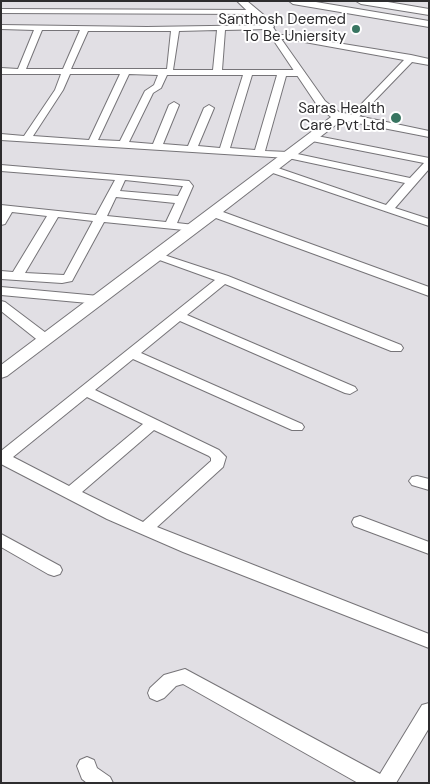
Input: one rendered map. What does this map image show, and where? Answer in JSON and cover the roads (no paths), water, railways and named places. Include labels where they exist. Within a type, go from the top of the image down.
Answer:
[{"type":"main road","points":[[361,1],[429,12]]},
{"type":"main road","points":[[389,1],[429,8]]},
{"type":"street","points":[[52,10],[55,1]]},
{"type":"street","points":[[104,10],[107,1]]},
{"type":"street","points":[[192,12],[194,1]]},
{"type":"street","points":[[241,1],[283,37],[429,62]]},
{"type":"street","points":[[251,1],[271,18],[328,103],[340,115]]},
{"type":"street","points":[[293,1],[429,24]]},
{"type":"street","points":[[5,2],[1,10],[255,12]]},
{"type":"street","points":[[1,27],[270,27]]},
{"type":"street","points":[[21,71],[39,27]]},
{"type":"street","points":[[28,138],[59,90],[85,28]]},
{"type":"street","points":[[123,144],[149,91],[158,86],[166,71],[175,28]]},
{"type":"street","points":[[217,73],[221,28]]},
{"type":"street","points":[[283,37],[286,53],[321,103],[340,115],[371,124],[429,135]]},
{"type":"street","points":[[1,373],[312,138],[411,58]]},
{"type":"street","points":[[1,71],[301,73]]},
{"type":"street","points":[[92,142],[126,72]]},
{"type":"street","points":[[259,153],[282,73]]},
{"type":"street","points":[[224,151],[248,74]]},
{"type":"street","points":[[156,147],[174,105]]},
{"type":"street","points":[[192,149],[209,108]]},
{"type":"street","points":[[1,137],[288,155],[413,182]]},
{"type":"street","points":[[312,138],[429,162],[388,209]]},
{"type":"street","points":[[1,168],[122,177],[185,184],[188,186],[170,226]]},
{"type":"street","points":[[271,169],[429,223]]},
{"type":"street","points":[[1,275],[67,279],[122,177]]},
{"type":"street","points":[[114,194],[182,200]]},
{"type":"street","points":[[1,222],[5,209],[194,228]]},
{"type":"street","points":[[218,210],[429,284]]},
{"type":"street","points":[[218,210],[429,292]]},
{"type":"street","points":[[17,276],[54,214]]},
{"type":"street","points":[[158,256],[396,348]]},
{"type":"street","points":[[224,280],[2,458],[145,529],[189,548],[429,641]]},
{"type":"street","points":[[1,291],[99,300]]},
{"type":"street","points":[[1,305],[45,339]]},
{"type":"street","points":[[179,316],[350,390]]},
{"type":"street","points":[[132,354],[298,427]]},
{"type":"street","points":[[86,391],[219,457],[218,462],[145,529]]},
{"type":"street","points":[[71,493],[153,423]]},
{"type":"street","points":[[360,522],[429,548]]},
{"type":"street","points":[[1,540],[54,570]]},
{"type":"street","points":[[157,693],[170,680],[185,676],[377,783]]},
{"type":"street","points":[[385,783],[429,711]]},
{"type":"street","points":[[87,766],[89,773],[103,783]]},
{"type":"place","name":"Santhosh Deemed To Be Uniersity","points":[[356,29]]},
{"type":"place","name":"Saras Health Care Pvt Ltd","points":[[396,118]]}]
